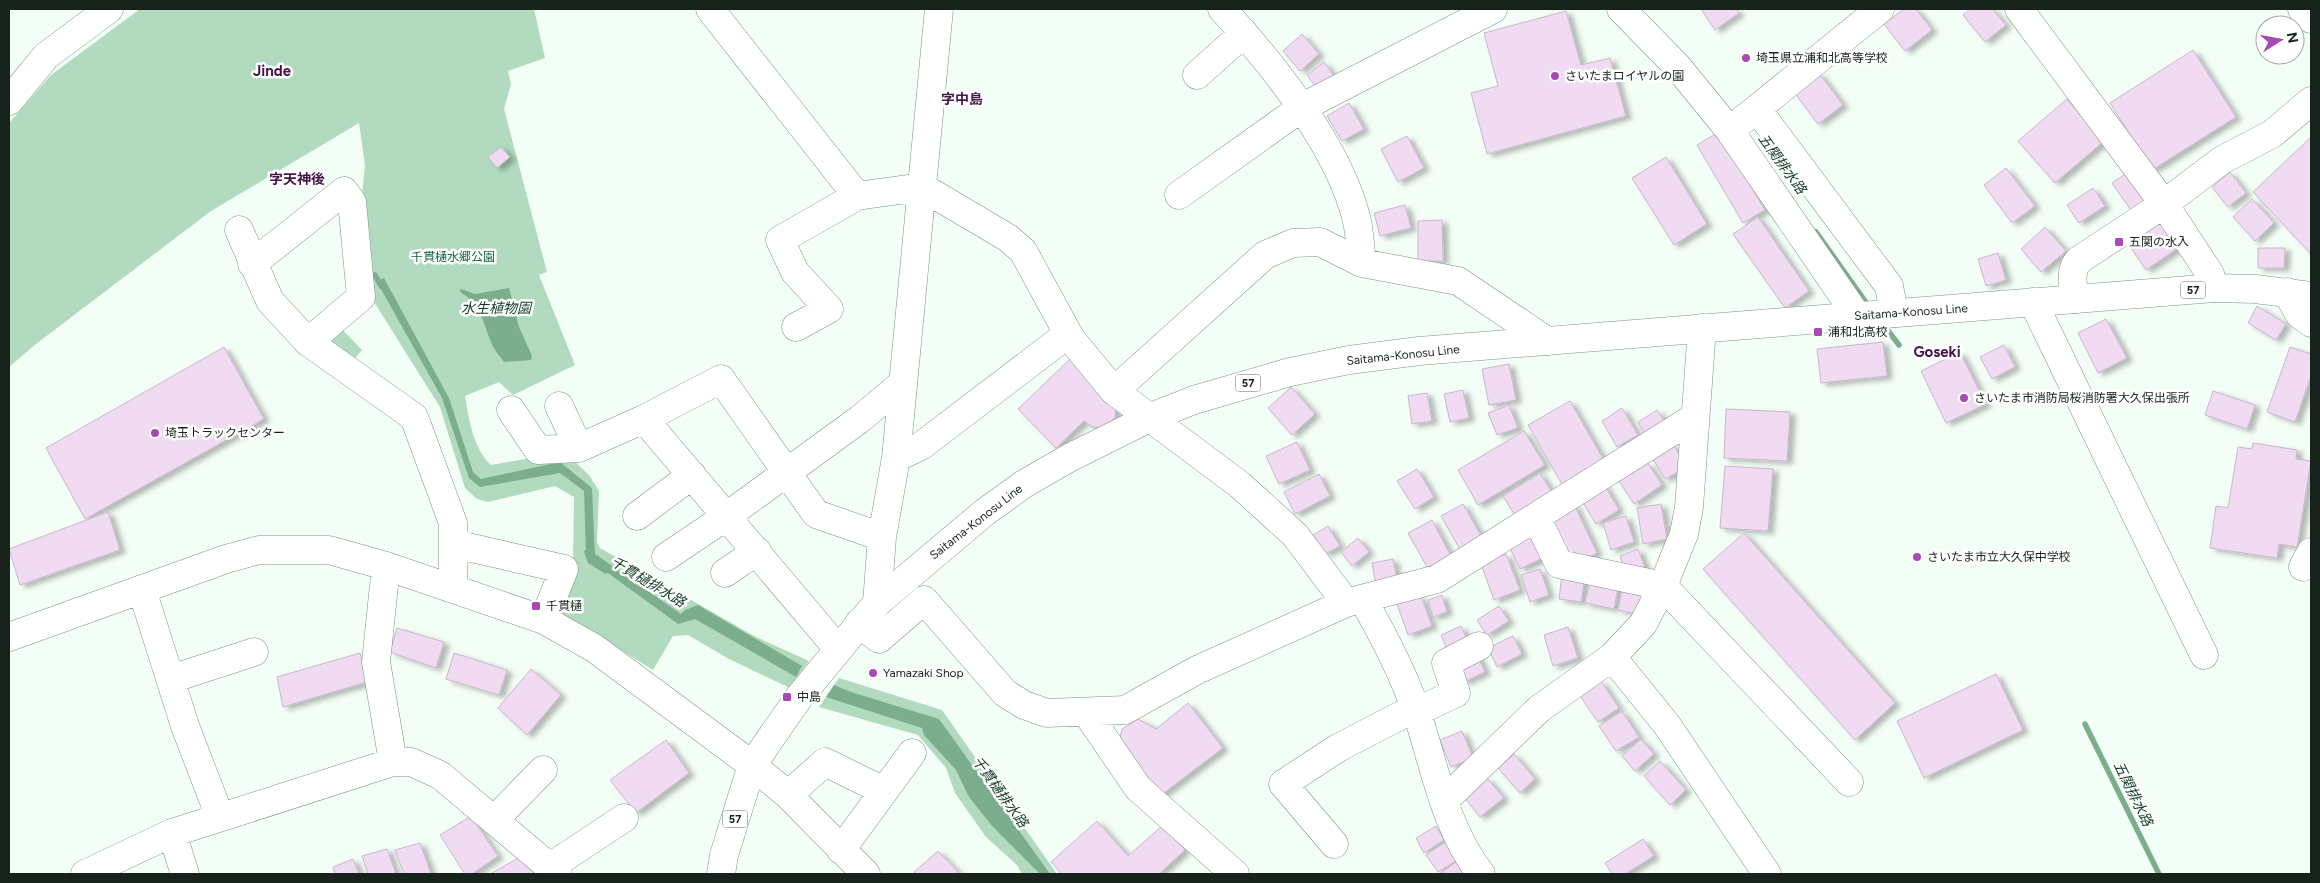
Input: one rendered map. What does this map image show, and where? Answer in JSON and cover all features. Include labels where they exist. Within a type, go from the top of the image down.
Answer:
[{"type":"street","points":[[9,100],[46,56],[109,9]]},
{"type":"street","points":[[710,9],[857,196]]},
{"type":"street","points":[[878,603],[882,538],[896,458],[939,9]]},
{"type":"street","points":[[1222,9],[1244,33],[1301,108],[1333,157],[1357,221],[1362,263]]},
{"type":"street","points":[[1179,194],[1301,108],[1493,9]]},
{"type":"street","points":[[1621,9],[1677,66],[1875,315],[1889,286],[1757,109]]},
{"type":"street","points":[[1730,131],[1880,9]]},
{"type":"street","points":[[2020,9],[2164,204],[2210,274],[2214,288]]},
{"type":"street","points":[[2302,9],[2311,19]]},
{"type":"street","points":[[1197,75],[1244,33]]},
{"type":"street","points":[[2075,299],[2073,274],[2075,264],[2164,204],[2222,160],[2272,134],[2311,101]]},
{"type":"street","points":[[796,327],[829,309],[795,272],[780,240],[857,196],[922,187],[1008,238],[1023,251],[1068,334],[1114,391],[1240,485],[1295,535],[1354,602],[1389,646],[1416,710],[1455,834],[1469,859],[1482,874]]},
{"type":"street","points":[[252,264],[344,191],[352,202],[361,297],[308,342]]},
{"type":"street","points":[[239,230],[252,264],[270,301],[308,342],[414,417],[453,523],[452,588]]},
{"type":"street","points":[[1114,391],[1265,255],[1293,244],[1320,242],[1362,263],[1458,281],[1547,341]]},
{"type":"street","name":"Saitama-Konosu Line","points":[[721,874],[724,855],[752,765],[800,696],[859,623],[878,603],[985,512],[1024,484],[1092,446],[1151,417],[1194,400],[1240,385],[1349,360],[1547,341],[2214,288],[2299,294]]},
{"type":"street","points":[[2299,294],[2299,314],[2311,323]]},
{"type":"street","points":[[2033,302],[2204,655]]},
{"type":"street","points":[[1444,801],[1539,708],[1612,657],[1643,624],[1663,586],[1685,525],[1689,507],[1702,328]]},
{"type":"street","points":[[896,458],[921,446],[1068,334]]},
{"type":"street","points":[[511,410],[538,450],[579,448],[644,419],[721,379],[816,514],[882,538]]},
{"type":"street","points":[[666,557],[727,516],[786,471],[860,419],[903,383]]},
{"type":"street","points":[[559,406],[579,448]]},
{"type":"street","points":[[859,623],[879,639],[924,600],[1005,693],[1024,705],[1047,713],[1125,710],[1198,670],[1354,602],[1437,579],[1695,417]]},
{"type":"street","points":[[644,419],[757,552],[831,658]]},
{"type":"street","points":[[637,516],[692,475]]},
{"type":"street","points":[[1536,517],[1559,564],[1663,586],[1849,782]]},
{"type":"street","points":[[454,544],[564,569],[544,620]]},
{"type":"street","points":[[9,637],[226,559],[258,550],[328,550],[386,566],[544,620],[594,648],[752,765],[788,794],[866,874]]},
{"type":"street","points":[[725,573],[757,552]]},
{"type":"street","points":[[386,566],[376,662],[393,762]]},
{"type":"street","points":[[142,590],[185,726],[220,817]]},
{"type":"street","points":[[1334,844],[1283,784],[1338,748],[1456,693],[1446,663],[1479,646]]},
{"type":"street","points":[[171,679],[254,652]]},
{"type":"street","points":[[1612,657],[1667,725],[1767,874]]},
{"type":"street","points":[[1086,712],[1138,788],[1236,874]]},
{"type":"street","points":[[841,850],[912,753]]},
{"type":"street","points":[[92,873],[172,833],[393,762],[412,762],[440,775],[554,871],[624,818]]},
{"type":"street","points":[[788,794],[825,762],[884,791]]},
{"type":"street","points":[[494,820],[543,770]]},
{"type":"street","points":[[172,833],[185,874]]},
{"type":"green space","name":"千貫樋水郷公園","points":[[140,9],[534,9],[545,58],[508,71],[511,84],[504,109],[547,272],[539,275],[575,365],[513,395],[499,382],[465,396],[470,424],[476,442],[491,465],[555,454],[575,462],[589,475],[599,491],[597,542],[600,548],[756,637],[809,661],[790,688],[729,659],[688,635],[673,636],[653,670],[555,609],[573,565],[574,497],[555,486],[488,502],[477,499],[465,488],[440,407],[369,294],[360,217],[365,165],[359,123],[211,211],[36,344],[9,367],[9,123],[51,75]]},
{"type":"green space","points":[[338,325],[362,350],[350,364],[320,342]]},
{"type":"green space","points":[[839,678],[942,710],[1057,874],[1022,874],[1017,865],[986,837],[955,793],[946,768],[918,735],[819,707]]},
{"type":"water","points":[[384,278],[449,398],[473,472],[481,479],[560,462],[592,488],[595,554],[681,614],[685,610],[698,605],[802,666],[796,677],[695,619],[678,624],[586,557],[584,491],[560,473],[480,487],[469,478],[442,398],[377,282]]},
{"type":"water","name":"水生植物園","points":[[509,288],[519,327],[532,356],[531,360],[504,362],[492,345],[476,307],[467,296],[460,292],[461,289],[475,294]]},
{"type":"water","points":[[834,685],[939,719],[1050,874],[1040,874],[993,827],[969,797],[956,770],[924,735],[922,728],[826,697]]},
{"type":"building","points":[[1701,9],[1736,9],[1739,13],[1715,30]]},
{"type":"building","points":[[1904,9],[1916,9],[1932,30],[1905,51],[1884,24]]},
{"type":"building","points":[[1970,9],[1992,9],[2006,25],[1985,42],[1963,15]]},
{"type":"building","name":"さいたまロイヤルの園","points":[[1566,11],[1581,65],[1610,58],[1626,116],[1487,154],[1471,93],[1498,86],[1484,33]]},
{"type":"building","points":[[1302,34],[1319,54],[1300,71],[1283,51]]},
{"type":"building","points":[[2193,50],[2236,117],[2152,170],[2110,103]]},
{"type":"building","points":[[1324,62],[1336,79],[1319,91],[1307,75]]},
{"type":"building","points":[[1819,73],[1843,105],[1818,124],[1794,92]]},
{"type":"building","points":[[2067,99],[2103,142],[2055,183],[2018,141]]},
{"type":"building","points":[[1349,103],[1364,129],[1342,141],[1327,116]]},
{"type":"building","points":[[1719,132],[1765,210],[1743,223],[1697,145]]},
{"type":"building","points":[[1407,136],[1424,168],[1398,182],[1381,149]]},
{"type":"building","points":[[2311,137],[2311,254],[2253,192]]},
{"type":"building","points":[[501,147],[510,157],[497,168],[488,157]]},
{"type":"building","points":[[1666,157],[1707,224],[1674,245],[1632,178]]},
{"type":"building","points":[[2006,168],[2035,206],[2012,223],[1984,185]]},
{"type":"building","points":[[2230,172],[2246,193],[2228,207],[2212,187]]},
{"type":"building","points":[[2127,173],[2145,200],[2131,210],[2112,183]]},
{"type":"building","points":[[2093,188],[2105,206],[2079,223],[2067,205]]},
{"type":"building","points":[[2252,199],[2274,223],[2255,241],[2233,217]]},
{"type":"building","points":[[1405,205],[1411,228],[1380,236],[1374,213]]},
{"type":"building","points":[[1758,217],[1809,291],[1785,308],[1733,234]]},
{"type":"building","points":[[1442,220],[1443,261],[1418,261],[1418,221]]},
{"type":"building","points":[[2163,221],[2181,246],[2146,270],[2129,245]]},
{"type":"building","points":[[2045,227],[2066,251],[2041,272],[2021,249]]},
{"type":"building","points":[[2258,248],[2285,248],[2284,268],[2258,268]]},
{"type":"building","points":[[1998,253],[2006,280],[1986,286],[1978,259]]},
{"type":"building","points":[[2257,306],[2286,324],[2276,340],[2248,323]]},
{"type":"building","points":[[2106,319],[2127,358],[2098,373],[2078,333]]},
{"type":"building","points":[[1883,342],[1887,376],[1821,383],[1817,349]]},
{"type":"building","points":[[2004,345],[2015,367],[1992,379],[1980,357]]},
{"type":"building","name":"埼玉トラックセンター","points":[[224,347],[264,419],[85,519],[46,448]]},
{"type":"building","points":[[2290,347],[2311,354],[2311,376],[2295,422],[2267,412]]},
{"type":"building","points":[[1960,352],[1986,404],[1946,423],[1921,371]]},
{"type":"building","points":[[1071,358],[1116,408],[1115,417],[1109,424],[1101,428],[1093,427],[1084,421],[1056,448],[1018,409]]},
{"type":"building","points":[[1509,364],[1516,400],[1489,405],[1482,369]]},
{"type":"building","points":[[1291,387],[1315,414],[1292,435],[1268,408]]},
{"type":"building","points":[[1463,390],[1469,418],[1450,422],[1444,394]]},
{"type":"building","points":[[2213,391],[2255,405],[2247,429],[2205,415]]},
{"type":"building","points":[[1427,393],[1432,421],[1412,424],[1408,396]]},
{"type":"building","points":[[1570,401],[1605,462],[1563,486],[1528,425]]},
{"type":"building","points":[[1509,405],[1518,428],[1497,435],[1488,413]]},
{"type":"building","points":[[1622,408],[1638,435],[1617,447],[1602,421]]},
{"type":"building","points":[[1726,409],[1790,412],[1787,461],[1724,458]]},
{"type":"building","points":[[1657,410],[1667,425],[1647,438],[1638,422]]},
{"type":"building","points":[[1524,431],[1545,465],[1478,505],[1458,470]]},
{"type":"building","points":[[1297,442],[1310,470],[1279,484],[1266,456]]},
{"type":"building","points":[[2253,443],[2297,450],[2296,459],[2311,461],[2297,547],[2279,544],[2277,558],[2210,548],[2216,506],[2228,508],[2238,447],[2252,449]]},
{"type":"building","points":[[1673,444],[1687,467],[1665,479],[1651,456]]},
{"type":"building","points":[[1648,463],[1662,485],[1634,504],[1619,481]]},
{"type":"building","points":[[1725,466],[1773,469],[1768,531],[1720,528]]},
{"type":"building","points":[[1417,469],[1434,497],[1415,509],[1397,481]]},
{"type":"building","points":[[1540,473],[1553,494],[1516,517],[1503,496]]},
{"type":"building","points":[[1319,474],[1330,496],[1295,514],[1284,492]]},
{"type":"building","points":[[1604,484],[1619,510],[1596,524],[1580,498]]},
{"type":"building","points":[[1463,504],[1484,541],[1462,553],[1441,516]]},
{"type":"building","points":[[1574,504],[1597,553],[1573,565],[1551,516]]},
{"type":"building","points":[[1661,504],[1667,539],[1643,544],[1637,508]]},
{"type":"building","points":[[108,512],[120,550],[20,585],[9,549]]},
{"type":"building","points":[[1626,516],[1634,542],[1611,550],[1603,523]]},
{"type":"building","points":[[1432,520],[1451,556],[1428,569],[1408,533]]},
{"type":"building","points":[[1328,526],[1340,546],[1325,554],[1313,535]]},
{"type":"building","points":[[1535,530],[1547,556],[1520,569],[1507,542]]},
{"type":"building","points":[[1744,533],[1895,703],[1855,740],[1703,569]]},
{"type":"building","points":[[1358,538],[1369,552],[1352,566],[1341,552]]},
{"type":"building","points":[[1638,549],[1645,568],[1627,575],[1620,556]]},
{"type":"building","points":[[1506,554],[1520,590],[1494,600],[1481,564]]},
{"type":"building","points":[[1393,559],[1397,580],[1376,585],[1372,563]]},
{"type":"building","points":[[1540,569],[1549,595],[1530,602],[1521,575]]},
{"type":"building","points":[[1562,574],[1585,577],[1581,602],[1559,599]]},
{"type":"building","points":[[1591,577],[1619,583],[1614,609],[1585,603]]},
{"type":"building","points":[[1623,585],[1647,590],[1642,615],[1618,610]]},
{"type":"building","points":[[1442,595],[1447,612],[1433,617],[1428,600]]},
{"type":"building","points":[[1421,596],[1432,626],[1408,635],[1397,604]]},
{"type":"building","points":[[1499,606],[1509,621],[1487,635],[1477,620]]},
{"type":"building","points":[[1461,626],[1469,644],[1449,654],[1441,635]]},
{"type":"building","points":[[1568,627],[1578,658],[1553,666],[1544,635]]},
{"type":"building","points":[[397,628],[444,642],[436,668],[390,652]]},
{"type":"building","points":[[1513,636],[1522,654],[1497,667],[1488,648]]},
{"type":"building","points":[[360,653],[367,682],[283,707],[277,677]]},
{"type":"building","points":[[454,653],[507,670],[499,695],[446,679]]},
{"type":"building","points":[[1477,654],[1485,672],[1464,682],[1456,665]]},
{"type":"building","points":[[531,669],[561,695],[527,735],[498,708]]},
{"type":"building","points":[[1996,674],[2023,730],[1924,778],[1897,721]]},
{"type":"building","points":[[1601,681],[1619,708],[1598,722],[1580,696]]},
{"type":"building","points":[[1188,703],[1223,748],[1160,796],[1119,743],[1122,729],[1138,719],[1156,729]]},
{"type":"building","points":[[1622,711],[1639,737],[1616,751],[1599,726]]},
{"type":"building","points":[[1462,731],[1473,758],[1451,767],[1440,740]]},
{"type":"building","points":[[1641,739],[1654,754],[1635,771],[1622,756]]},
{"type":"building","points":[[666,740],[689,773],[636,813],[610,780]]},
{"type":"building","points":[[1514,754],[1535,779],[1520,793],[1498,768]]},
{"type":"building","points":[[1660,761],[1686,790],[1670,805],[1644,776]]},
{"type":"building","points":[[1487,778],[1504,798],[1480,817],[1464,797]]},
{"type":"building","points":[[471,816],[498,856],[472,874],[465,874],[440,835]]},
{"type":"building","points":[[1097,821],[1128,856],[1163,825],[1185,850],[1159,874],[1062,874],[1051,862]]},
{"type":"building","points":[[1436,826],[1444,840],[1424,853],[1416,838]]},
{"type":"building","points":[[1643,839],[1654,856],[1625,874],[1612,874],[1605,863]]},
{"type":"building","points":[[1447,841],[1459,859],[1438,872],[1426,855]]},
{"type":"building","points":[[420,843],[431,874],[404,874],[395,850]]},
{"type":"building","points":[[387,849],[396,874],[368,874],[362,856]]},
{"type":"building","points":[[938,851],[960,874],[916,874],[914,872]]},
{"type":"building","points":[[525,854],[545,874],[490,874]]},
{"type":"building","points":[[353,859],[359,874],[335,874],[333,867]]},
{"type":"building","points":[[1460,859],[1471,874],[1440,874]]},
{"type":"waterway","name":"五関排水路","points":[[1816,232],[1870,308]]},
{"type":"waterway","name":"千貫樋排水路","points":[[375,275],[381,286]]},
{"type":"waterway","name":"五関排水路","points":[[1882,323],[1899,345]]},
{"type":"waterway","name":"千貫樋排水路","points":[[587,552],[590,561],[606,571]]},
{"type":"waterway","name":"五関排水路","points":[[2085,724],[2159,874]]},
{"type":"place","name":"埼玉県立浦和北高等学校","points":[[1746,58]]},
{"type":"place","name":"さいたまロイヤルの園","points":[[1555,76]]},
{"type":"place","name":"五関の水入","points":[[2119,242]]},
{"type":"place","name":"浦和北高校","points":[[1818,332]]},
{"type":"place","name":"さいたま市消防局桜消防署大久保出張所","points":[[1964,398]]},
{"type":"place","name":"埼玉トラックセンター","points":[[155,433]]},
{"type":"place","name":"さいたま市立大久保中学校","points":[[1917,557]]},
{"type":"place","name":"千貫樋","points":[[536,606]]},
{"type":"place","name":"Yamazaki Shop","points":[[873,673]]},
{"type":"place","name":"中島","points":[[787,697]]},
{"type":"district","name":"Jinde","points":[[272,71]]},
{"type":"district","name":"字中島","points":[[962,99]]},
{"type":"district","name":"字天神後","points":[[297,179]]},
{"type":"district","name":"Goseki","points":[[1937,352]]}]
